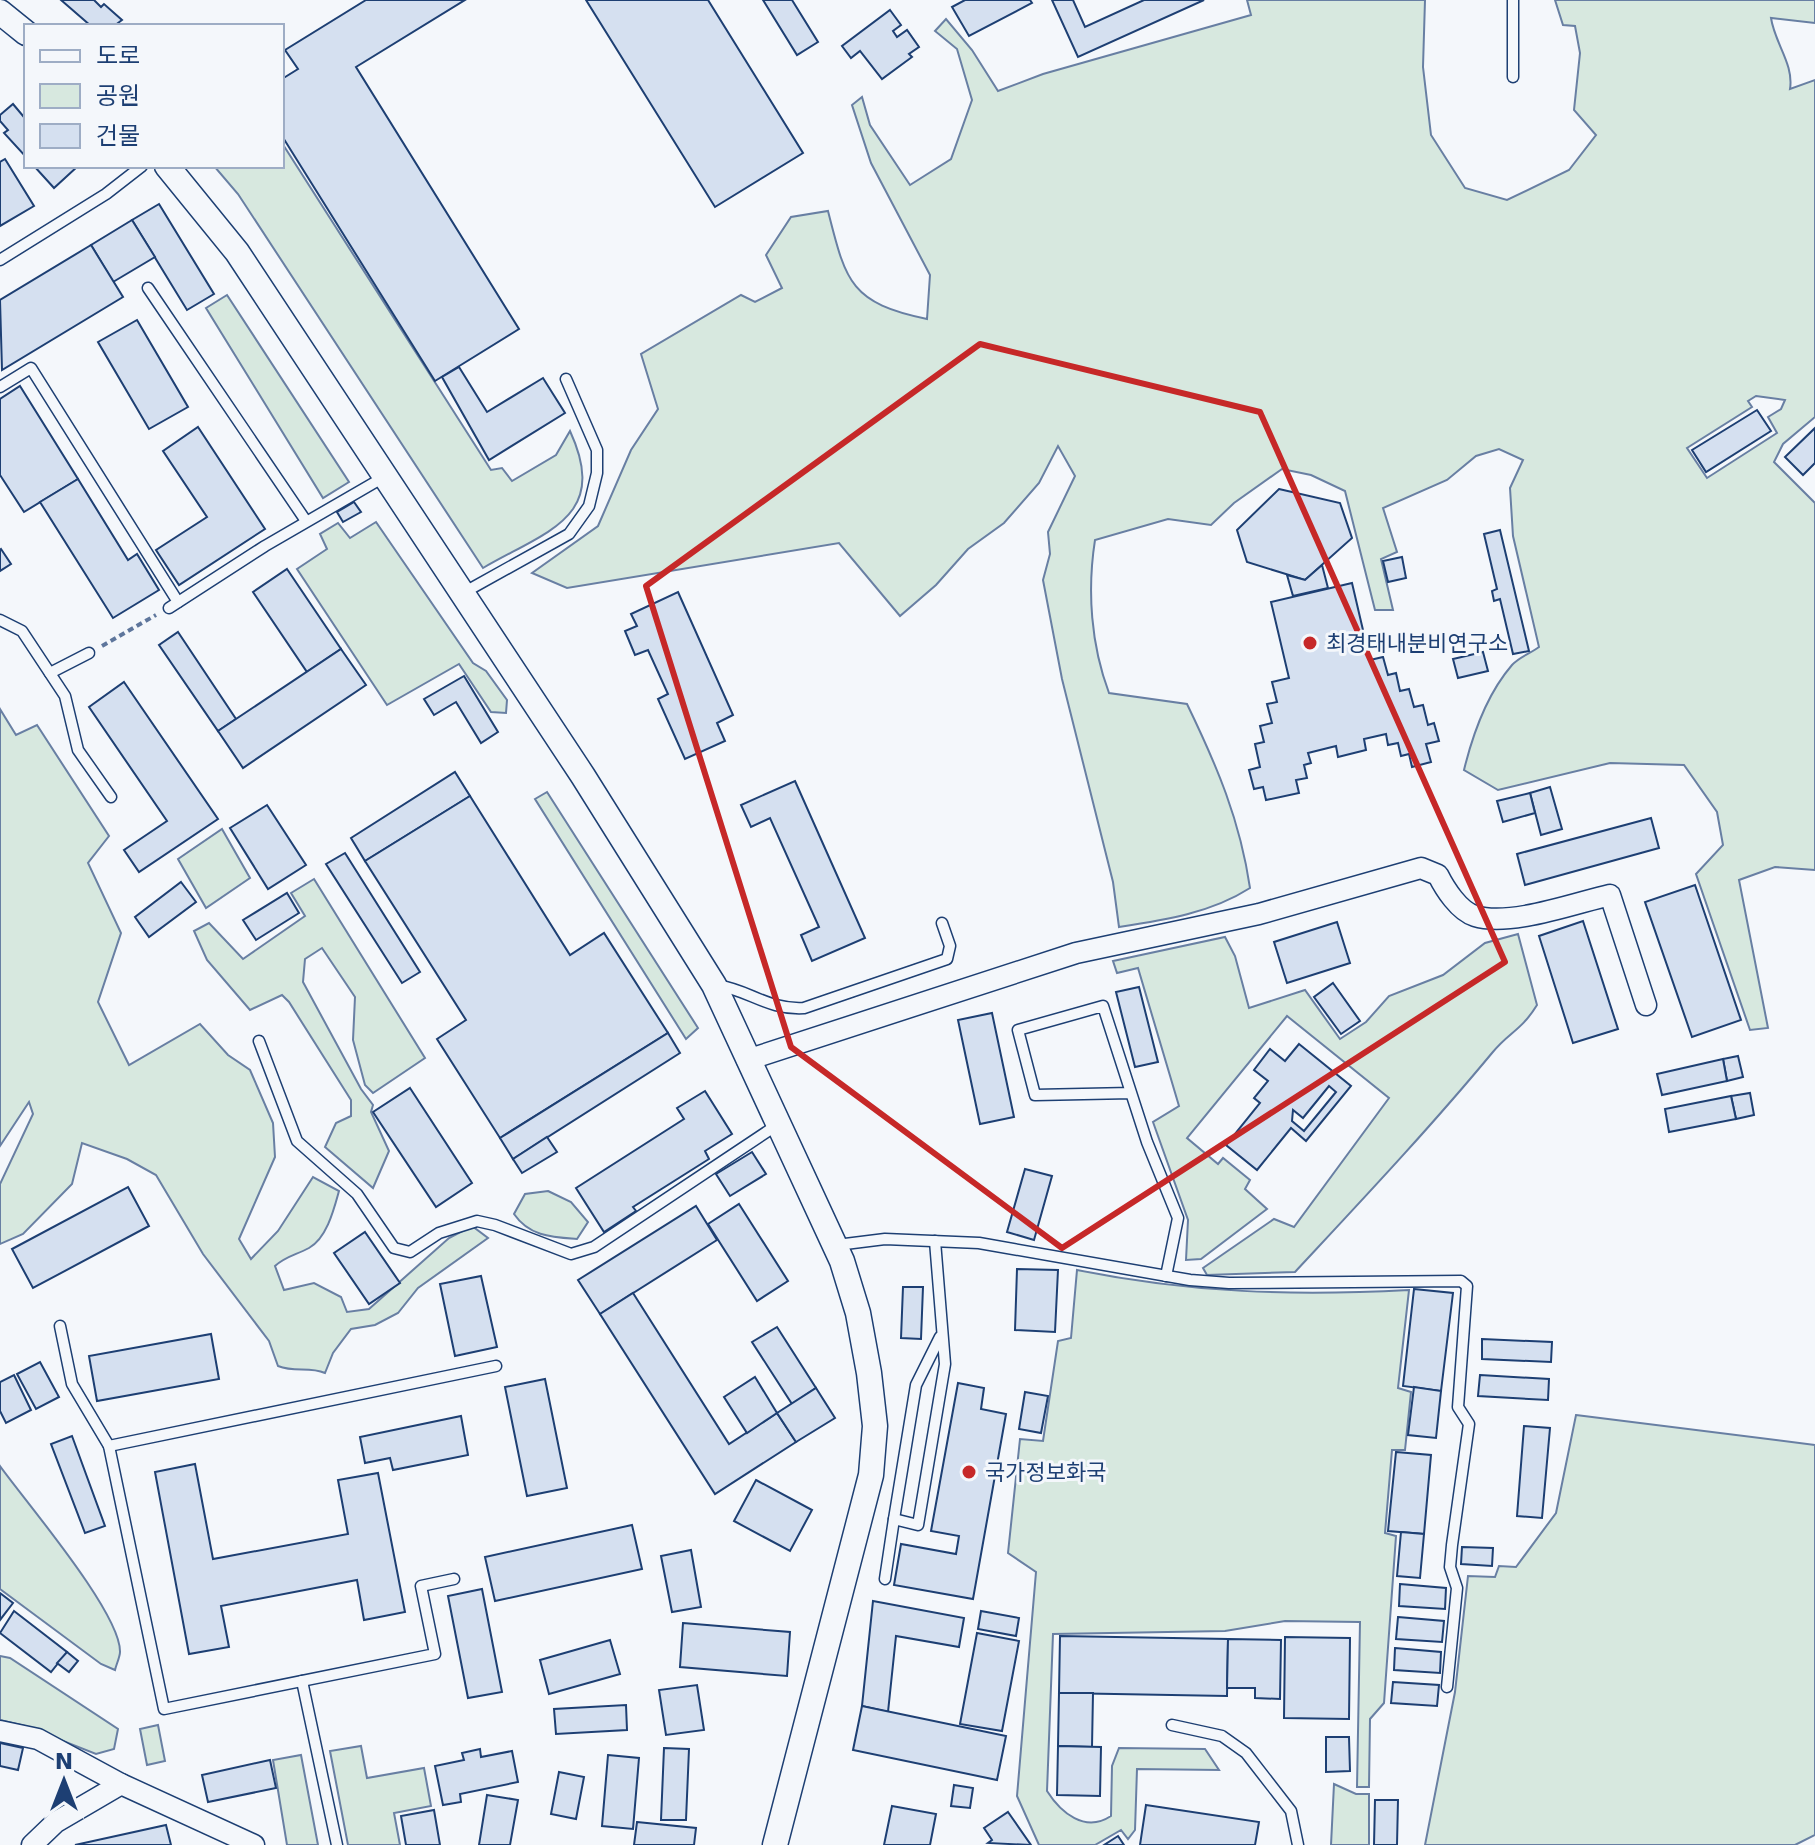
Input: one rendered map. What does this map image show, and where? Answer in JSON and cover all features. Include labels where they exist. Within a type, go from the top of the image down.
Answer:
[{"type":"street","points":[[0,12],[24,31]]},
{"type":"street","points":[[169,168],[237,252],[463,593],[714,985],[835,1245],[858,1313],[869,1373],[875,1426],[871,1475],[775,1845]]},
{"type":"street","points":[[747,1060],[1076,953],[1259,914],[1421,868],[1438,875],[1447,892],[1474,916],[1513,917],[1610,895],[1646,1005]]},
{"type":"street","points":[[0,1731],[38,1739],[121,1784],[254,1845]]},
{"type":"street","points":[[32,1845],[56,1822],[121,1784]]},
{"type":"lane","points":[[1513,0],[1513,77]]},
{"type":"lane","points":[[0,260],[106,194],[139,168]]},
{"type":"lane","points":[[148,288],[306,521]]},
{"type":"lane","points":[[0,387],[31,368],[173,605],[306,521],[385,476]]},
{"type":"lane","points":[[463,593],[569,534],[589,506],[597,473],[597,450],[566,379]]},
{"type":"lane","points":[[0,620],[22,631],[65,696],[78,750],[111,797]]},
{"type":"lane","points":[[50,673],[89,653]]},
{"type":"lane","points":[[714,985],[738,988],[781,1009],[804,1008],[947,959],[950,946],[942,923]]},
{"type":"lane","points":[[1131,1093],[1035,1095],[1018,1030],[1103,1006],[1131,1093],[1178,1218],[1166,1276]]},
{"type":"lane","points":[[259,1041],[297,1141],[357,1194],[394,1248],[410,1252],[439,1233],[477,1221],[571,1254],[594,1247],[777,1125]]},
{"type":"lane","points":[[835,1245],[885,1239],[979,1243],[1166,1276],[1229,1283],[1461,1281],[1467,1286],[1458,1407],[1469,1424],[1450,1567],[1457,1588],[1447,1687]]},
{"type":"lane","points":[[894,1519],[918,1525],[945,1364],[940,1337],[935,1241]]},
{"type":"lane","points":[[60,1326],[72,1384],[109,1446],[164,1709],[435,1654],[421,1586],[454,1579]]},
{"type":"lane","points":[[885,1579],[916,1385],[940,1337]]},
{"type":"lane","points":[[109,1446],[496,1366]]},
{"type":"lane","points":[[302,1681],[337,1845]]},
{"type":"lane","points":[[1172,1725],[1222,1736],[1246,1753],[1291,1811],[1298,1845]]},
{"type":"path","points":[[89,653],[173,605]]},
{"type":"highlighted area","points":[[980,344],[1260,412],[1505,962],[1062,1248],[791,1047],[646,586]]},
{"type":"green space","points":[[1247,0],[1425,0],[1423,67],[1431,135],[1465,188],[1507,200],[1569,170],[1596,135],[1574,110],[1580,53],[1575,26],[1563,25],[1555,0],[1815,0],[1815,23],[1771,18],[1787,62],[1790,89],[1815,80],[1815,417],[1783,444],[1774,462],[1815,503],[1815,870],[1775,867],[1739,880],[1768,1028],[1750,1030],[1696,874],[1723,845],[1717,812],[1684,765],[1610,763],[1498,790],[1464,770],[1477,728],[1495,688],[1515,662],[1539,647],[1513,536],[1510,488],[1523,460],[1499,449],[1476,456],[1447,480],[1383,508],[1397,552],[1381,559],[1393,610],[1375,610],[1345,491],[1311,475],[1282,469],[1234,503],[1211,525],[1168,519],[1095,540],[1091,579],[1092,618],[1098,656],[1109,693],[1187,704],[1226,794],[1240,839],[1250,888],[1204,909],[1119,927],[1113,882],[1062,679],[1043,580],[1050,554],[1048,532],[1075,476],[1058,446],[1039,483],[1004,523],[968,549],[936,585],[900,616],[839,543],[567,588],[532,573],[598,526],[631,450],[658,409],[641,354],[741,295],[755,302],[782,288],[766,255],[791,217],[828,211],[840,256],[855,286],[882,305],[927,319],[930,275],[871,163],[852,105],[862,97],[870,125],[910,185],[951,159],[972,100],[957,49],[935,31],[946,19],[972,50],[998,91],[1043,74],[1251,15]],"holes":[[[1756,396],[1785,400],[1781,409],[1768,417],[1777,433],[1707,478],[1687,448],[1752,407],[1748,401]]]},
{"type":"green space","points":[[284,146],[491,470],[502,468],[512,481],[556,455],[570,431],[580,460],[582,484],[577,503],[565,518],[549,531],[483,568],[238,194],[216,168],[284,168]]},
{"type":"green space","points":[[227,295],[349,482],[323,498],[206,308]]},
{"type":"green space","points":[[376,522],[473,663],[486,671],[507,700],[506,713],[491,712],[459,664],[387,705],[297,569],[327,549],[320,534],[338,523],[350,538]]},
{"type":"green space","points":[[0,709],[16,735],[37,725],[109,836],[88,863],[121,933],[98,1002],[129,1065],[200,1024],[228,1055],[250,1070],[273,1123],[275,1157],[239,1239],[251,1259],[278,1231],[313,1177],[339,1191],[329,1222],[321,1237],[309,1248],[275,1266],[284,1290],[314,1283],[341,1297],[347,1312],[369,1309],[449,1238],[472,1226],[488,1238],[418,1288],[398,1313],[375,1325],[351,1329],[333,1353],[325,1373],[278,1366],[269,1341],[203,1254],[156,1175],[127,1159],[82,1143],[72,1184],[23,1234],[0,1244],[0,1184],[33,1114],[29,1102],[0,1146]]},
{"type":"green space","points":[[547,792],[698,1028],[686,1039],[535,799]]},
{"type":"green space","points":[[222,829],[250,878],[206,908],[178,859]]},
{"type":"green space","points":[[314,879],[425,1058],[373,1093],[365,1085],[353,1040],[355,997],[322,948],[305,959],[303,982],[361,1089],[373,1105],[371,1112],[389,1151],[373,1188],[325,1147],[336,1123],[351,1116],[351,1100],[289,1002],[282,995],[250,1010],[207,960],[194,931],[209,923],[243,959],[305,916],[291,893]]},
{"type":"green space","points":[[1518,934],[1537,1005],[1526,1021],[1498,1046],[1295,1272],[1207,1275],[1203,1268],[1274,1219],[1294,1227],[1389,1098],[1287,1016],[1187,1138],[1218,1164],[1223,1158],[1250,1180],[1245,1189],[1267,1209],[1201,1259],[1186,1260],[1188,1220],[1153,1122],[1179,1106],[1138,968],[1117,973],[1113,961],[1225,937],[1235,956],[1249,1008],[1305,990],[1340,1039],[1366,1022],[1389,996],[1443,975],[1485,943]]},
{"type":"green space","points":[[548,1191],[571,1202],[588,1222],[577,1239],[534,1231],[514,1214],[525,1194]]},
{"type":"green space","points":[[1077,1270],[1161,1284],[1242,1291],[1324,1293],[1409,1290],[1398,1388],[1411,1392],[1405,1450],[1392,1450],[1385,1533],[1396,1536],[1384,1703],[1370,1719],[1369,1787],[1357,1787],[1360,1622],[1285,1621],[1225,1631],[1053,1634],[1047,1791],[1059,1807],[1083,1821],[1101,1821],[1111,1816],[1112,1766],[1119,1748],[1205,1749],[1219,1770],[1137,1769],[1135,1830],[1128,1839],[1121,1830],[1095,1845],[1039,1845],[1017,1796],[1036,1572],[1008,1553],[1020,1439],[1043,1441],[1058,1341],[1071,1338]]},
{"type":"green space","points":[[1576,1415],[1815,1445],[1815,1835],[1795,1845],[1425,1845],[1455,1692],[1468,1576],[1495,1577],[1499,1566],[1516,1567],[1556,1513]]},
{"type":"green space","points":[[0,1466],[70,1558],[105,1611],[116,1634],[120,1652],[115,1670],[101,1664],[0,1589]]},
{"type":"green space","points":[[0,1656],[10,1658],[118,1729],[114,1749],[96,1754],[25,1726],[0,1720]]},
{"type":"green space","points":[[158,1725],[165,1761],[147,1765],[140,1729]]},
{"type":"green space","points":[[361,1746],[367,1778],[424,1768],[431,1806],[394,1813],[400,1845],[348,1845],[330,1751]]},
{"type":"green space","points":[[301,1755],[318,1845],[287,1845],[273,1760]]},
{"type":"green space","points":[[1334,1784],[1356,1794],[1369,1794],[1369,1845],[1331,1845]]},
{"type":"building","points":[[61,0],[94,0],[101,7],[104,4],[122,20],[117,24],[89,24]]},
{"type":"building","points":[[366,0],[465,0],[356,67],[519,329],[435,381],[284,139],[284,78],[298,69],[285,50]]},
{"type":"building","points":[[586,0],[708,0],[803,153],[715,207]]},
{"type":"building","points":[[763,0],[792,0],[818,42],[797,55]]},
{"type":"building","points":[[965,0],[1030,0],[1032,3],[969,36],[952,7]]},
{"type":"building","points":[[1052,0],[1073,0],[1085,27],[1144,0],[1204,0],[1078,57]]},
{"type":"building","points":[[890,10],[901,25],[893,31],[897,37],[907,30],[919,47],[909,54],[912,57],[882,79],[860,51],[851,58],[842,46]]},
{"type":"building","points":[[13,104],[24,115],[24,155],[4,133],[8,130],[0,121],[0,115]]},
{"type":"building","points":[[5,159],[34,206],[0,226],[0,162]]},
{"type":"building","points":[[36,168],[76,168],[54,188]]},
{"type":"building","points":[[159,204],[214,294],[187,310],[132,220]]},
{"type":"building","points":[[132,220],[155,257],[113,282],[91,245]]},
{"type":"building","points":[[91,245],[123,297],[2,370],[0,300]]},
{"type":"building","points":[[137,320],[188,407],[149,429],[98,342]]},
{"type":"building","points":[[459,367],[487,412],[543,378],[565,413],[489,460],[442,377]]},
{"type":"building","points":[[20,386],[78,479],[24,512],[0,475],[0,399]]},
{"type":"building","points":[[1757,410],[1771,431],[1706,472],[1692,450]]},
{"type":"building","points":[[198,427],[265,529],[179,585],[156,550],[207,517],[163,451]]},
{"type":"building","points":[[1815,428],[1815,463],[1803,475],[1785,457]]},
{"type":"building","points":[[78,479],[128,560],[137,554],[159,590],[113,618],[40,502]]},
{"type":"building","points":[[1279,489],[1340,503],[1352,538],[1305,580],[1247,562],[1237,530]]},
{"type":"building","points":[[354,502],[361,512],[343,522],[337,512]]},
{"type":"building","points":[[1500,530],[1529,651],[1513,654],[1500,599],[1494,601],[1492,591],[1497,589],[1484,534]]},
{"type":"building","points":[[0,550],[11,564],[0,571]]},
{"type":"building","points":[[1402,557],[1406,578],[1388,582],[1383,561]]},
{"type":"building","points":[[1322,565],[1328,588],[1293,596],[1287,575],[1305,580]]},
{"type":"building","points":[[287,569],[341,649],[307,672],[253,592]]},
{"type":"building","points":[[1352,583],[1370,660],[1383,657],[1388,675],[1396,673],[1400,691],[1409,689],[1414,707],[1423,705],[1428,725],[1434,723],[1439,741],[1426,744],[1431,762],[1412,767],[1409,754],[1401,756],[1398,743],[1388,745],[1386,734],[1364,739],[1366,750],[1338,757],[1336,746],[1308,753],[1311,763],[1304,765],[1307,778],[1296,780],[1299,793],[1266,800],[1263,787],[1254,789],[1249,770],[1260,767],[1255,744],[1264,742],[1260,726],[1272,723],[1267,704],[1277,702],[1272,682],[1289,678],[1271,602]]},
{"type":"building","points":[[678,592],[733,715],[717,723],[725,741],[685,759],[658,699],[668,694],[648,650],[635,655],[625,631],[637,626],[631,614]]},
{"type":"building","points":[[178,632],[236,719],[218,731],[159,645]]},
{"type":"building","points":[[341,649],[366,685],[243,768],[218,731]]},
{"type":"building","points":[[1483,652],[1488,671],[1458,678],[1453,659]]},
{"type":"building","points":[[464,676],[498,732],[481,743],[456,702],[434,715],[424,699]]},
{"type":"building","points":[[124,682],[218,819],[139,872],[124,850],[167,821],[89,707]]},
{"type":"building","points":[[455,772],[470,796],[365,861],[351,838]]},
{"type":"building","points":[[795,781],[865,938],[812,961],[801,935],[819,927],[770,818],[751,827],[741,805]]},
{"type":"building","points":[[1550,787],[1562,829],[1541,835],[1530,793]]},
{"type":"building","points":[[1530,793],[1535,813],[1503,822],[1497,801]]},
{"type":"building","points":[[470,796],[570,955],[604,933],[668,1033],[500,1138],[437,1039],[466,1020],[365,861]]},
{"type":"building","points":[[267,805],[306,865],[268,889],[230,828]]},
{"type":"building","points":[[1651,818],[1659,848],[1525,885],[1517,854]]},
{"type":"building","points":[[345,853],[420,972],[402,983],[326,864]]},
{"type":"building","points":[[181,882],[196,902],[149,937],[135,917]]},
{"type":"building","points":[[1695,885],[1741,1020],[1692,1037],[1645,902]]},
{"type":"building","points":[[287,893],[299,913],[256,940],[243,920]]},
{"type":"building","points":[[1583,921],[1618,1029],[1573,1043],[1539,936]]},
{"type":"building","points":[[1337,922],[1350,963],[1287,983],[1274,942]]},
{"type":"building","points":[[1333,983],[1360,1021],[1341,1034],[1314,997]]},
{"type":"building","points":[[1139,987],[1158,1062],[1135,1067],[1116,992]]},
{"type":"building","points":[[992,1013],[1014,1117],[980,1124],[958,1020]]},
{"type":"building","points":[[668,1033],[680,1053],[513,1159],[500,1138]]},
{"type":"building","points":[[1299,1044],[1351,1086],[1306,1141],[1291,1128],[1257,1170],[1226,1145],[1260,1103],[1254,1098],[1268,1081],[1254,1070],[1270,1049],[1285,1061]],"holes":[[[1329,1086],[1336,1092],[1304,1131],[1292,1121],[1293,1110],[1303,1118]]]},
{"type":"building","points":[[1738,1056],[1743,1077],[1727,1081],[1723,1059]]},
{"type":"building","points":[[1723,1059],[1727,1081],[1662,1095],[1657,1074]]},
{"type":"building","points":[[410,1088],[472,1183],[436,1207],[373,1112]]},
{"type":"building","points":[[705,1091],[732,1134],[705,1151],[709,1159],[633,1207],[636,1211],[604,1232],[576,1188],[684,1119],[677,1108]]},
{"type":"building","points":[[1750,1093],[1754,1115],[1736,1119],[1731,1096]]},
{"type":"building","points":[[1731,1096],[1736,1119],[1669,1132],[1665,1109]]},
{"type":"building","points":[[547,1137],[557,1152],[522,1173],[513,1159]]},
{"type":"building","points":[[752,1152],[766,1174],[730,1196],[716,1174]]},
{"type":"building","points":[[1025,1169],[1052,1176],[1034,1240],[1007,1232]]},
{"type":"building","points":[[128,1187],[149,1226],[33,1288],[12,1249]]},
{"type":"building","points":[[739,1204],[788,1281],[757,1301],[708,1224]]},
{"type":"building","points":[[696,1206],[717,1240],[600,1314],[578,1280]]},
{"type":"building","points":[[365,1232],[400,1283],[369,1304],[334,1253]]},
{"type":"building","points":[[1017,1269],[1058,1270],[1055,1332],[1015,1330]]},
{"type":"building","points":[[481,1276],[497,1347],[455,1356],[440,1284]]},
{"type":"building","points":[[903,1287],[923,1287],[921,1339],[901,1338]]},
{"type":"building","points":[[1414,1289],[1453,1293],[1441,1391],[1403,1386]]},
{"type":"building","points":[[633,1293],[729,1444],[777,1413],[796,1442],[715,1494],[600,1314]]},
{"type":"building","points":[[777,1327],[816,1388],[792,1404],[752,1342]]},
{"type":"building","points":[[211,1334],[219,1379],[97,1401],[89,1356]]},
{"type":"building","points":[[1482,1339],[1552,1342],[1551,1362],[1482,1359]]},
{"type":"building","points":[[40,1362],[59,1397],[36,1409],[17,1374]]},
{"type":"building","points":[[14,1375],[31,1410],[6,1423],[0,1411],[0,1382]]},
{"type":"building","points":[[1480,1375],[1549,1379],[1548,1400],[1478,1396]]},
{"type":"building","points":[[755,1377],[777,1413],[747,1433],[724,1397]]},
{"type":"building","points":[[545,1379],[567,1488],[527,1496],[505,1387]]},
{"type":"building","name":"국가정보화국","points":[[958,1383],[984,1388],[981,1409],[1006,1414],[973,1599],[894,1585],[901,1544],[956,1554],[959,1536],[931,1531]]},
{"type":"building","points":[[1414,1387],[1441,1391],[1436,1438],[1408,1435]]},
{"type":"building","points":[[816,1388],[835,1418],[796,1442],[777,1413]]},
{"type":"building","points":[[1025,1392],[1048,1396],[1041,1433],[1019,1429]]},
{"type":"building","points":[[461,1416],[468,1455],[393,1470],[390,1458],[365,1463],[360,1437]]},
{"type":"building","points":[[1524,1426],[1550,1428],[1542,1518],[1517,1516]]},
{"type":"building","points":[[72,1436],[105,1526],[85,1533],[51,1444]]},
{"type":"building","points":[[1396,1452],[1431,1455],[1424,1534],[1388,1531]]},
{"type":"building","points":[[195,1464],[213,1559],[348,1534],[338,1480],[378,1473],[405,1612],[364,1620],[357,1580],[221,1606],[229,1647],[189,1654],[155,1472]]},
{"type":"building","points":[[756,1480],[812,1510],[790,1551],[734,1521]]},
{"type":"building","points":[[632,1525],[642,1569],[495,1601],[485,1557]]},
{"type":"building","points":[[1401,1532],[1424,1534],[1420,1578],[1397,1576]]},
{"type":"building","points":[[1462,1547],[1493,1548],[1492,1566],[1461,1564]]},
{"type":"building","points":[[691,1550],[701,1607],[672,1612],[661,1556]]},
{"type":"building","points":[[1400,1584],[1446,1588],[1445,1609],[1399,1606]]},
{"type":"building","points":[[482,1589],[502,1692],[468,1698],[448,1596]]},
{"type":"building","points":[[0,1593],[13,1603],[0,1620]]},
{"type":"building","points":[[873,1601],[964,1618],[959,1647],[896,1636],[888,1712],[862,1706]]},
{"type":"building","points":[[14,1611],[67,1652],[51,1672],[0,1633]]},
{"type":"building","points":[[981,1611],[1019,1618],[1016,1636],[978,1629]]},
{"type":"building","points":[[1398,1617],[1444,1621],[1442,1642],[1396,1639]]},
{"type":"building","points":[[683,1623],[790,1632],[787,1676],[680,1667]]},
{"type":"building","points":[[977,1633],[1019,1641],[1002,1731],[960,1724]]},
{"type":"building","points":[[1060,1636],[1228,1639],[1227,1696],[1059,1693]]},
{"type":"building","points":[[1285,1637],[1350,1638],[1349,1719],[1284,1718]]},
{"type":"building","points":[[1228,1639],[1281,1640],[1280,1699],[1255,1698],[1255,1688],[1227,1688]]},
{"type":"building","points":[[610,1640],[620,1674],[549,1694],[540,1660]]},
{"type":"building","points":[[1395,1648],[1441,1652],[1440,1673],[1394,1670]]},
{"type":"building","points":[[67,1652],[78,1661],[69,1672],[57,1663]]},
{"type":"building","points":[[1393,1682],[1439,1685],[1437,1706],[1391,1703]]},
{"type":"building","points":[[697,1685],[704,1730],[666,1735],[659,1690]]},
{"type":"building","points":[[1059,1693],[1093,1693],[1092,1747],[1058,1746]]},
{"type":"building","points":[[626,1705],[627,1730],[556,1734],[554,1709]]},
{"type":"building","points":[[862,1706],[1006,1736],[997,1780],[853,1750]]},
{"type":"building","points":[[1326,1737],[1349,1737],[1350,1771],[1326,1772]]},
{"type":"building","points":[[0,1743],[23,1748],[18,1770],[0,1766]]},
{"type":"building","points":[[1058,1746],[1101,1747],[1100,1796],[1057,1795]]},
{"type":"building","points":[[664,1748],[689,1749],[686,1820],[661,1820]]},
{"type":"building","points":[[480,1749],[481,1757],[512,1751],[518,1782],[460,1794],[461,1802],[443,1805],[435,1766],[464,1760],[462,1753]]},
{"type":"building","points":[[608,1755],[639,1758],[633,1829],[602,1826]]},
{"type":"building","points":[[270,1760],[276,1788],[208,1802],[202,1775]]},
{"type":"building","points":[[559,1772],[584,1777],[576,1819],[551,1814]]},
{"type":"building","points":[[954,1785],[973,1788],[970,1808],[951,1806]]},
{"type":"building","points":[[487,1795],[518,1800],[510,1845],[479,1845]]},
{"type":"building","points":[[1375,1800],[1398,1800],[1397,1845],[1374,1845]]},
{"type":"building","points":[[1146,1805],[1259,1822],[1255,1845],[1140,1845]]},
{"type":"building","points":[[892,1806],[936,1814],[930,1845],[884,1845]]},
{"type":"building","points":[[434,1810],[440,1845],[406,1845],[401,1816]]},
{"type":"building","points":[[1008,1812],[1031,1845],[988,1843],[992,1840],[984,1828]]},
{"type":"building","points":[[637,1822],[696,1828],[694,1845],[634,1845]]},
{"type":"building","points":[[166,1825],[171,1845],[75,1845]]},
{"type":"building","points":[[1118,1836],[1124,1845],[1104,1845]]},
{"type":"place","name":"최경태내분비연구소","points":[[1310,643]]},
{"type":"place","name":"국가정보화국","points":[[969,1472]]}]
